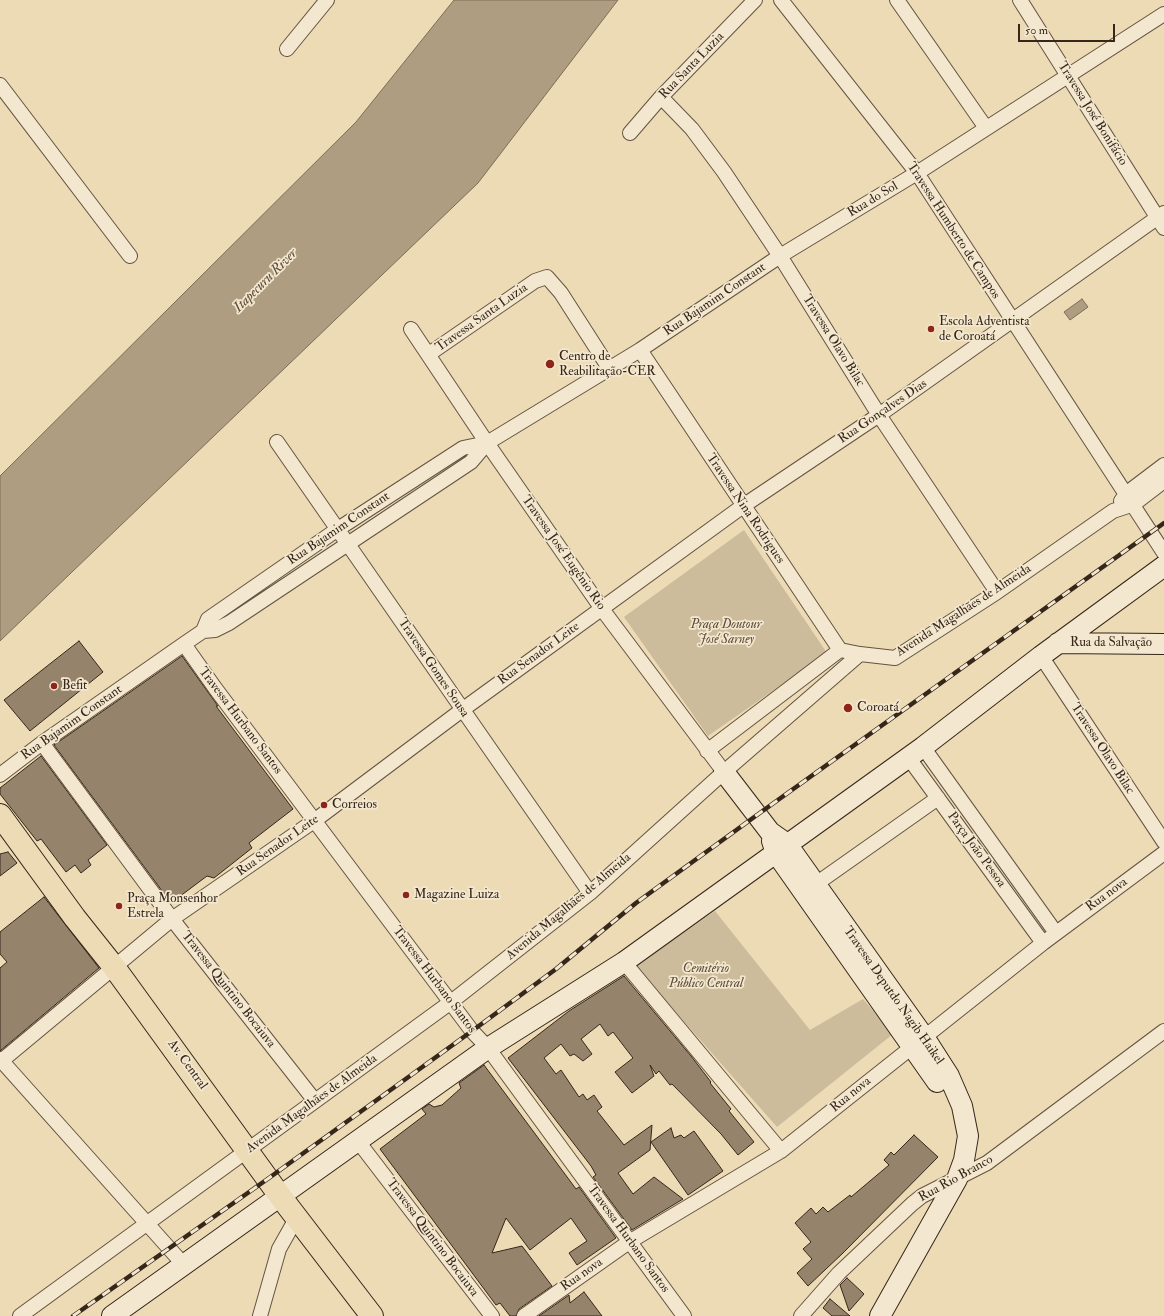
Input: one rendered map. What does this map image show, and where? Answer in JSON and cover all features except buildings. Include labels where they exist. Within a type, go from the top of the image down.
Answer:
[{"type":"main road","name":"Av. Central","points":[[0,815],[249,1150],[280,1196],[372,1316]]},
{"type":"street","points":[[287,49],[327,0]]},
{"type":"street","name":"Rua Santa Luzia","points":[[630,133],[661,97],[756,0]]},
{"type":"street","name":"Travessa Humberto de Campos","points":[[782,0],[917,173],[1164,552]]},
{"type":"street","points":[[897,0],[986,128]]},
{"type":"street","name":"Travessa José Bonifácio","points":[[1020,0],[1162,220]]},
{"type":"street","name":"Rua do Sol","points":[[780,256],[917,173],[1164,14]]},
{"type":"street","points":[[0,85],[130,256]]},
{"type":"street","name":"Travessa Olavo Bilac","points":[[661,97],[704,145],[780,256],[879,415],[997,592]]},
{"type":"street","name":"Rua Gonçalves Dias","points":[[602,609],[743,506],[879,415],[1162,220]]},
{"type":"street","name":"Rua Bajamim Constant","points":[[0,775],[42,743],[203,631],[215,630],[229,623],[471,462],[487,443],[640,350],[780,256]]},
{"type":"street","name":"Travessa Santa Luzia","points":[[429,354],[535,281],[547,277],[552,281],[609,368]]},
{"type":"street","name":"Travessa José Eugênio Rio","points":[[411,329],[487,443],[602,609],[706,751],[724,772]]},
{"type":"street","name":"Travessa Nina Rodrigues","points":[[640,350],[840,650]]},
{"type":"street","name":"Travessa Gomes Sousa","points":[[277,442],[590,893]]},
{"type":"street","name":"Rua Bajamim Constant","points":[[203,631],[208,618],[338,529],[463,448],[487,443]]},
{"type":"street","points":[[1130,499],[1164,465]]},
{"type":"street","points":[[1130,499],[1164,481]]},
{"type":"street","name":"Avenida Magalhães de Almeida","points":[[20,1316],[451,1002],[590,893],[724,772],[860,654],[895,658],[997,592],[1130,499]]},
{"type":"street","points":[[117,1314],[357,1140],[488,1048],[624,962],[916,752],[1058,643],[1164,566]]},
{"type":"street","name":"Rua Senador Leite","points":[[1,1061],[172,919],[314,821],[462,710],[602,609]]},
{"type":"street","name":"Rua da Salvação","points":[[1058,643],[1164,644]]},
{"type":"street","name":"Travessa Hurbano Santos","points":[[184,644],[314,821],[451,1002],[488,1048],[684,1316]]},
{"type":"street","points":[[706,751],[840,650],[860,654]]},
{"type":"street","name":"Travessa Olavo Bilac","points":[[1041,656],[1164,842]]},
{"type":"street","name":"Travessa Quintino Bocaiuva","points":[[42,743],[172,919],[315,1101]]},
{"type":"street","name":"Parça João Pessoa","points":[[916,752],[938,798],[1043,943]]},
{"type":"street","name":"Parça João Pessoa","points":[[916,752],[1056,933]]},
{"type":"street","name":"Travessa Deputdo Nagib Haikel","points":[[724,772],[770,832],[918,1042]]},
{"type":"street","points":[[816,884],[938,798]]},
{"type":"street","name":"Travessa Deputdo Nagib Haikel","points":[[781,848],[816,884],[918,1042],[950,1105],[956,1123],[958,1146],[952,1181],[941,1206],[880,1316]]},
{"type":"street","name":"Rua nova","points":[[524,1316],[629,1242],[780,1151],[1043,943],[1164,853]]},
{"type":"street","points":[[624,962],[780,1151]]},
{"type":"street","name":"Rua Rio Branco","points":[[801,1316],[839,1273],[906,1209],[922,1196],[987,1163],[1164,1031]]},
{"type":"street","points":[[1,1061],[184,1265]]},
{"type":"street","name":"Travessa Quintino Bocaiuva","points":[[357,1140],[492,1316]]},
{"type":"street","points":[[260,1316],[279,1249],[297,1217]]},
{"type":"green space","name":"Praça Doutour José Sarney","points":[[744,530],[827,653],[708,736],[624,617]]},
{"type":"green space","name":"Cemitério Público Central","points":[[715,911],[810,1030],[863,999],[893,1034],[777,1127],[635,966]]},
{"type":"water","name":"Itapecuru River","points":[[454,0],[618,0],[478,183],[0,641],[0,476],[356,122]]},
{"type":"water","points":[[1082,299],[1088,307],[1070,320],[1064,312]]},
{"type":"railway","points":[[73,1316],[269,1178],[472,1031],[556,969],[636,903],[1164,523]]},
{"type":"place","name":"Escola Adventista de Coroatá","points":[[931,329]]},
{"type":"place","name":"Centro de Reabilitação-CER","points":[[550,364]]},
{"type":"place","name":"Befit","points":[[54,686]]},
{"type":"place","name":"Coroatá","points":[[848,708]]},
{"type":"place","name":"Correios","points":[[324,805]]},
{"type":"place","name":"Magazine Luiza","points":[[406,895]]},
{"type":"place","name":"Praça Monsenhor Estrela","points":[[119,906]]}]
